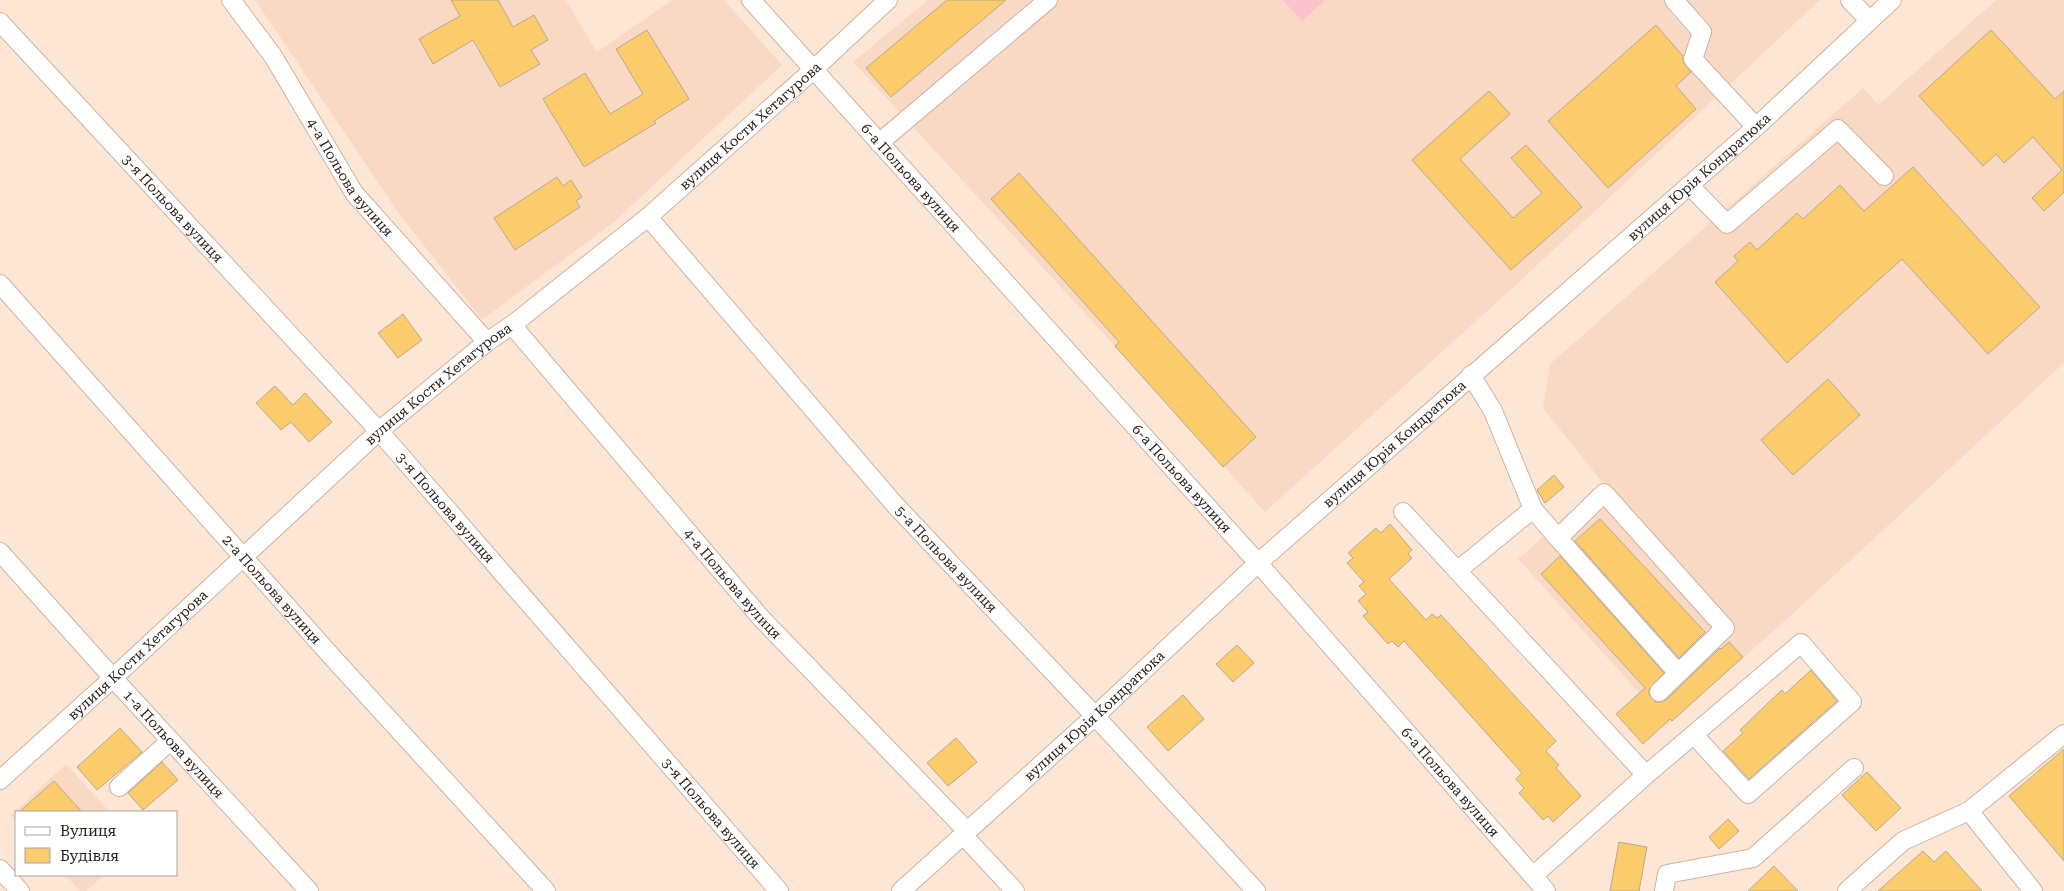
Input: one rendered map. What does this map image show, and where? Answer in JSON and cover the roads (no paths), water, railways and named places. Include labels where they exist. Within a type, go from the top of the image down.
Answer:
[{"type":"street","name":"4-а Польова вулиця","points":[[232,0],[273,56],[354,193],[487,342]]},
{"type":"street","name":"6-а Польова вулиця","points":[[751,0],[1258,563],[1546,891]]},
{"type":"street","name":"вулиця Кости Хетагурова","points":[[0,780],[113,678],[379,430],[487,342],[512,325],[648,217],[813,70],[888,0]]},
{"type":"street","points":[[879,142],[1048,0]]},
{"type":"street","points":[[1674,0],[1702,32],[1693,59],[1756,127]]},
{"type":"street","points":[[1850,0],[1869,20]]},
{"type":"street","name":"вулиця Юрія Кондратюка","points":[[900,891],[1094,716],[1258,563],[1756,127],[1892,0]]},
{"type":"street","name":"3-я Польова вулиця","points":[[0,22],[379,430],[779,891]]},
{"type":"street","points":[[1689,185],[1727,224],[1838,129],[1884,176]]},
{"type":"street","name":"5-а Польова вулиця","points":[[648,217],[896,506],[1256,891]]},
{"type":"street","name":"2-а Польова вулиця","points":[[0,284],[333,658],[546,891]]},
{"type":"street","name":"4-а Польова вулиця","points":[[512,325],[761,618],[965,833],[1015,891]]},
{"type":"street","points":[[1471,375],[1493,411],[1533,509],[1678,673]]},
{"type":"street","points":[[1558,538],[1604,492],[1726,628],[1659,692]]},
{"type":"street","points":[[1457,571],[1533,509]]},
{"type":"street","points":[[1403,512],[1646,775]]},
{"type":"street","name":"1-а Польова вулиця","points":[[0,552],[170,741],[309,891]]},
{"type":"street","points":[[1533,876],[1646,775],[1801,644],[1852,702],[1748,794],[1694,735]]},
{"type":"street","points":[[1847,891],[1903,841],[1969,811],[2064,734]]},
{"type":"street","points":[[120,787],[170,741]]},
{"type":"street","points":[[1664,891],[1667,874],[1753,858],[1854,768]]},
{"type":"street","points":[[1969,811],[2032,891]]},
{"type":"street","points":[[0,869],[20,891]]}]
